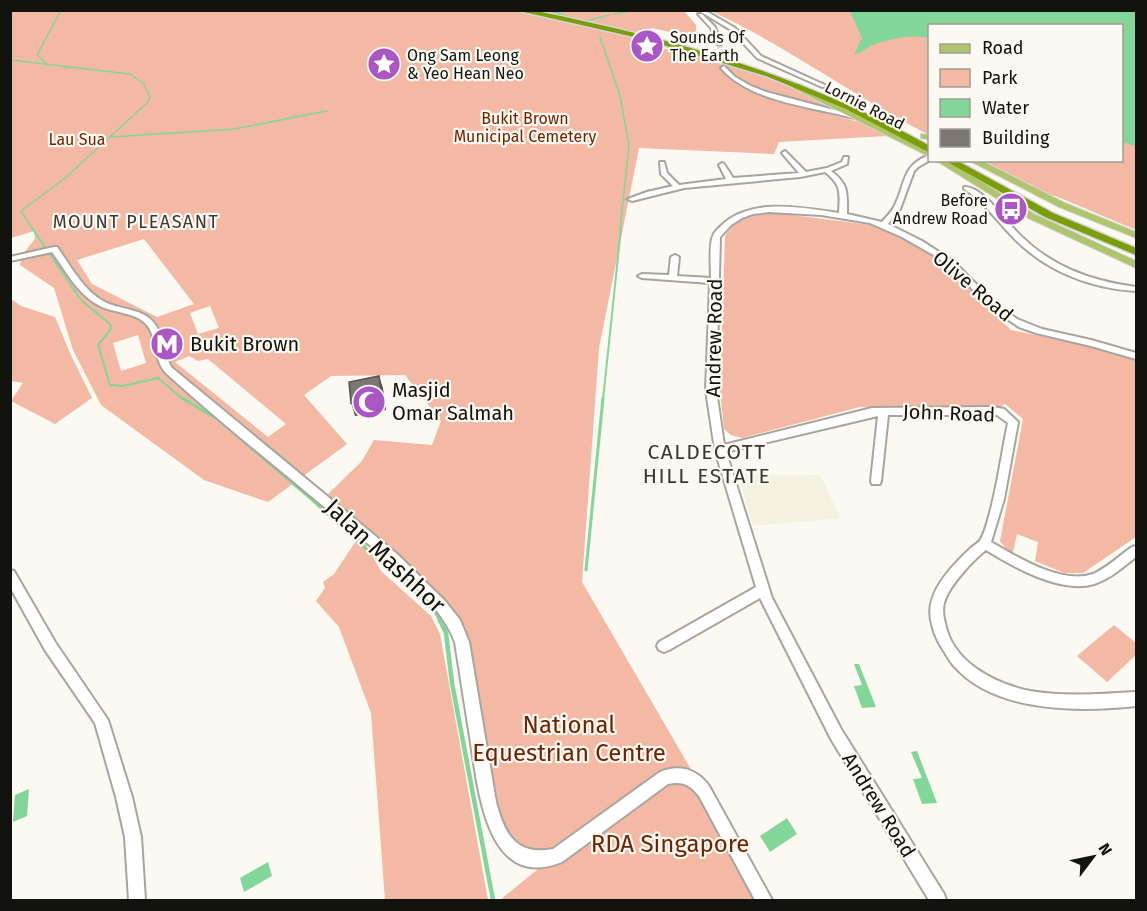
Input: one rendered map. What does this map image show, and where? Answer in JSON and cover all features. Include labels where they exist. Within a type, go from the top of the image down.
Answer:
[{"type":"highway","name":"Lornie Road","points":[[518,10],[649,39],[731,62],[847,106],[928,149]]},
{"type":"highway","name":"Lornie Road","points":[[553,10],[657,33],[757,62],[824,86],[928,137]]},
{"type":"highway","points":[[952,162],[1049,215],[1137,252]]},
{"type":"highway","points":[[970,162],[1056,209],[1137,242]]},
{"type":"main road","name":"Lornie Road","points":[[786,81],[865,120],[928,155]]},
{"type":"main road","points":[[942,162],[1031,216],[1137,265]]},
{"type":"main road","points":[[976,162],[1052,201],[1137,235]]},
{"type":"street","points":[[693,10],[713,27],[719,43]]},
{"type":"street","name":"Lornie Road","points":[[699,10],[733,29],[759,57],[824,86]]},
{"type":"street","points":[[724,68],[732,78],[750,88],[865,120]]},
{"type":"street","points":[[784,153],[803,173]]},
{"type":"street","points":[[883,225],[897,209],[907,176],[915,164],[928,157]]},
{"type":"street","points":[[632,199],[677,186],[825,169],[845,163],[846,158]]},
{"type":"street","points":[[662,163],[664,174],[677,186]]},
{"type":"street","points":[[722,165],[731,181]]},
{"type":"street","points":[[825,169],[843,184],[845,192],[843,217]]},
{"type":"street","points":[[966,188],[982,200],[1020,240],[1047,263],[1080,279],[1114,287],[1137,289]]},
{"type":"street","name":"Andrew Road","points":[[883,225],[843,217],[773,210],[756,211],[731,221],[722,228],[716,237],[711,390],[720,450],[763,590],[836,734],[938,900]]},
{"type":"street","name":"Olive Road","points":[[883,225],[952,264],[1001,313],[1014,322],[1041,333],[1085,341],[1137,356]]},
{"type":"street","name":"Jalan Mashhor","points":[[10,259],[56,250],[79,285],[101,303],[147,320],[153,327],[159,351],[168,369],[393,558],[441,605],[455,624],[462,642],[488,802],[492,819],[509,847],[521,856],[536,860],[556,856],[665,777],[686,776],[696,781],[704,790],[764,900]]},
{"type":"street","points":[[673,279],[675,257]]},
{"type":"street","points":[[642,276],[714,281]]},
{"type":"street","name":"John Road","points":[[720,450],[855,415],[883,412],[993,411],[1007,416],[1013,422],[993,518],[985,544]]},
{"type":"street","name":"John Road","points":[[876,481],[883,412]]},
{"type":"street","points":[[1137,551],[1091,580],[1076,582],[1047,574],[985,544],[954,578],[938,600],[941,635],[951,655],[975,676],[1012,694],[1082,703],[1137,699]]},
{"type":"street","points":[[10,575],[50,646],[101,720],[124,797],[133,837],[137,900]]},
{"type":"street","points":[[664,646],[763,590]]},
{"type":"shaded area","points":[[738,474],[820,475],[841,518],[753,526]]},
{"type":"green space","points":[[10,11],[684,11],[696,25],[696,38],[652,28],[631,39],[757,73],[831,107],[760,89],[736,77],[728,68],[721,68],[730,78],[764,95],[862,123],[887,136],[779,142],[774,154],[639,148],[599,348],[582,582],[764,900],[500,900],[554,856],[535,858],[499,831],[453,623],[357,527],[328,494],[362,461],[374,440],[432,445],[441,421],[405,375],[331,376],[304,395],[347,444],[268,502],[204,480],[101,405],[73,350],[54,288],[20,265],[22,255],[35,239],[34,231],[11,238]],"holes":[[[144,239],[194,304],[157,317],[92,284],[77,260]],[[210,306],[219,328],[198,334],[190,313]],[[138,335],[146,363],[121,371],[113,343]],[[189,356],[198,361],[208,359],[286,424],[268,437],[175,362]]]},
{"type":"green space","points":[[711,11],[1136,11],[1136,230],[1058,197],[1040,192],[979,162],[1123,162],[1123,24],[928,24],[928,134]]},
{"type":"green space","points":[[777,213],[871,225],[895,234],[940,259],[1011,330],[1090,346],[1136,360],[1136,537],[1083,573],[1064,573],[1035,561],[1038,542],[1017,534],[1013,552],[1007,550],[1000,541],[1023,419],[1005,404],[1000,407],[860,407],[742,438],[731,435],[724,429],[720,390],[725,236],[741,221],[762,214]]},
{"type":"green space","points":[[10,298],[21,306],[55,317],[92,398],[55,424],[11,401],[23,383],[11,381]]},
{"type":"green space","points":[[360,535],[381,571],[431,616],[440,634],[488,900],[385,900],[371,713],[339,627],[316,601],[325,588],[323,582],[334,574]]},
{"type":"green space","points":[[1114,625],[1136,643],[1136,655],[1107,682],[1077,656]]},
{"type":"water","points":[[850,11],[1136,11],[1136,146],[1123,142],[1123,24],[928,24],[928,38],[916,36],[896,38],[875,44],[854,55],[862,38]]},
{"type":"water","points":[[854,664],[859,664],[876,707],[862,708],[854,686],[862,685]]},
{"type":"water","points":[[917,751],[937,803],[922,804],[913,779],[922,778],[911,752]]},
{"type":"water","points":[[29,789],[27,816],[13,822],[15,795]]},
{"type":"water","points":[[787,818],[797,834],[770,852],[760,836]]},
{"type":"water","points":[[268,862],[272,876],[244,892],[240,878]]},
{"type":"building","points":[[379,376],[382,397],[351,403],[349,382]]},
{"type":"waterway","points":[[550,10],[574,19]]},
{"type":"waterway","points":[[614,14],[636,10]]},
{"type":"waterway","points":[[46,63],[37,55],[60,12]]},
{"type":"waterway","points":[[582,22],[609,15]]},
{"type":"waterway","points":[[600,37],[620,96],[629,145],[620,230]]},
{"type":"waterway","points":[[10,60],[130,74],[143,83],[150,97],[148,102],[64,179],[21,211],[33,230]]},
{"type":"waterway","points":[[112,137],[234,129],[327,111]]},
{"type":"waterway","points":[[624,200],[649,190]]},
{"type":"waterway","points":[[32,228],[81,300],[110,324],[111,329],[98,345],[110,385],[123,386],[158,378],[184,400]]},
{"type":"waterway","points":[[603,400],[621,228]]},
{"type":"waterway","points":[[182,398],[219,420],[309,497],[435,611],[440,622]]},
{"type":"waterway","points":[[586,570],[603,398]]},
{"type":"waterway","points":[[440,620],[446,633],[452,683],[493,900]]},
{"type":"tunnel","points":[[719,43],[724,68]]},
{"type":"place","name":"Sounds Of The Earth","points":[[647,46]]},
{"type":"place","name":"Ong Sam Leong & Yeo Hean Neo","points":[[384,64]]},
{"type":"place","name":"Before Andrew Road","points":[[1011,209]]},
{"type":"place","name":"Bukit Brown","points":[[167,344]]},
{"type":"place","name":"Masjid Omar Salmah","points":[[369,402]]},
{"type":"district","name":"MOUNT PLEASANT","points":[[136,222]]},
{"type":"district","name":"CALDECOTT HILL ESTATE","points":[[707,464]]},
{"type":"park label","name":"Bukit Brown Municipal Cemetery","points":[[525,127]]},
{"type":"park label","name":"Lau Sua","points":[[77,139]]},
{"type":"park label","name":"National Equestrian Centre","points":[[569,739]]},
{"type":"park label","name":"RDA Singapore","points":[[670,844]]}]
